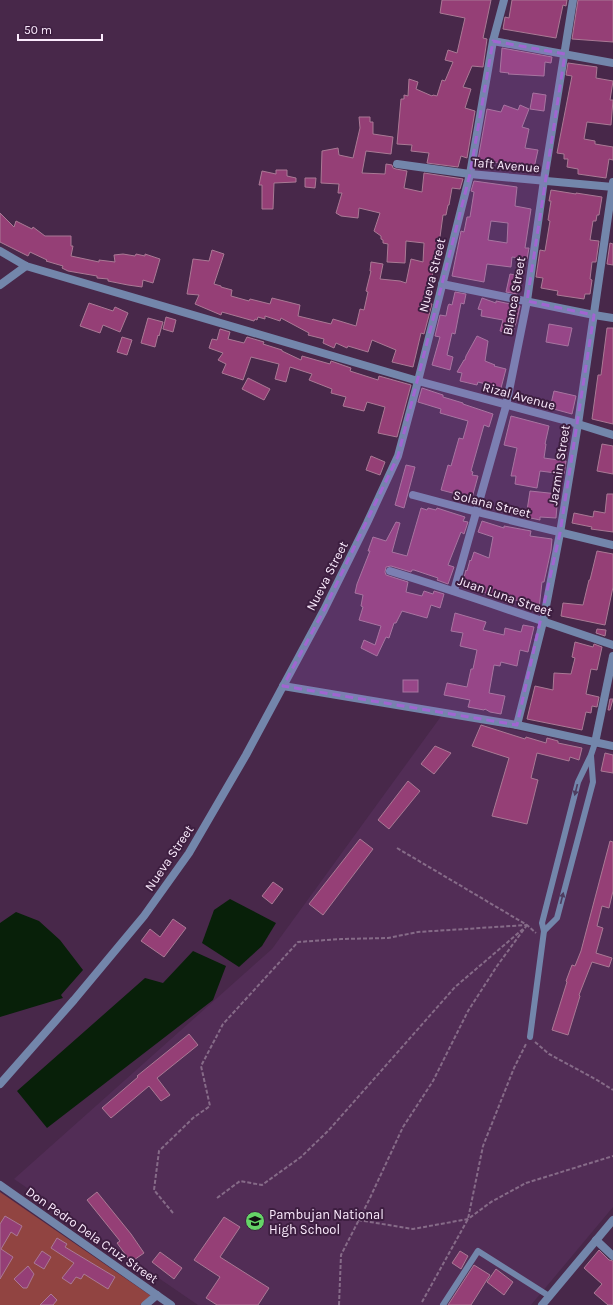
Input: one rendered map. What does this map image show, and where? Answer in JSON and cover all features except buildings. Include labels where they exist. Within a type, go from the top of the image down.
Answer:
[{"type":"street","name":"Nueva Street","points":[[0,1084],[74,1000],[144,916],[189,853],[246,755],[327,603],[367,523],[398,456],[418,381],[470,174],[493,41],[504,0]]},
{"type":"street","name":"Blanca Street","points":[[454,591],[506,406],[526,301],[573,0]]},
{"type":"street","points":[[493,41],[613,63]]},
{"type":"street","name":"Taft Avenue","points":[[397,164],[470,174],[613,185]]},
{"type":"street","name":"Jazmin Street","points":[[517,726],[542,622],[560,533],[578,424],[613,185]]},
{"type":"street","name":"Rizal Avenue","points":[[0,251],[26,266],[418,381],[506,406],[578,424],[613,435]]},
{"type":"street","points":[[0,285],[26,266]]},
{"type":"street","points":[[442,284],[613,318]]},
{"type":"street","name":"Solana Street","points":[[413,495],[560,533],[613,545]]},
{"type":"street","name":"Juan Luna Street","points":[[390,571],[613,645]]},
{"type":"street","points":[[595,743],[613,656]]},
{"type":"street","points":[[282,686],[517,726],[613,746]]},
{"type":"street","name":"Don Pedro Dela Cruz Street","points":[[0,1185],[171,1305]]},
{"type":"street","points":[[542,1305],[613,1220]]},
{"type":"street","points":[[596,1240],[613,1256]]},
{"type":"street","points":[[145,1305],[157,1295]]},
{"type":"lane","points":[[530,1037],[544,931],[542,923],[578,782],[595,743]]},
{"type":"lane","points":[[544,931],[557,918],[592,782],[591,755]]},
{"type":"lane","points":[[443,1305],[478,1251],[549,1296]]},
{"type":"path","points":[[397,848],[527,926],[543,939]]},
{"type":"path","points":[[217,1198],[240,1181],[262,1185],[301,1157],[329,1130],[455,987],[527,926]]},
{"type":"path","points":[[173,1213],[154,1190],[159,1151],[193,1118],[210,1106],[201,1066],[223,1024],[298,942],[388,938],[418,932],[527,926]]},
{"type":"path","points":[[339,1305],[341,1255],[403,1127],[433,1081],[468,1011],[497,966],[527,926]]},
{"type":"path","points":[[422,1302],[468,1220],[483,1146],[514,1068],[530,1037],[548,1054],[613,1090]]},
{"type":"path","points":[[358,1220],[413,1229],[468,1220],[491,1202],[526,1183],[613,1156]]},
{"type":"highlighted area","points":[[493,41],[565,54],[527,301],[594,315],[560,533],[517,725],[283,686],[324,610],[398,456],[470,174]]},
{"type":"shaded area","points":[[442,715],[574,742],[613,752],[613,1207],[531,1305],[198,1305],[14,1179],[272,949]]},
{"type":"shaded area","points":[[230,899],[276,923],[262,946],[239,967],[202,943],[214,910]]},
{"type":"shaded area","points":[[16,912],[39,921],[60,940],[83,970],[61,995],[63,998],[0,1017],[0,923]]},
{"type":"shaded area","points":[[193,951],[226,966],[213,1000],[47,1128],[17,1091],[145,978],[163,983]]},
{"type":"shaded area","points":[[0,1192],[151,1296],[140,1305],[0,1305]]},
{"type":"place","name":"Pambujan National High School","points":[[255,1221]]}]
